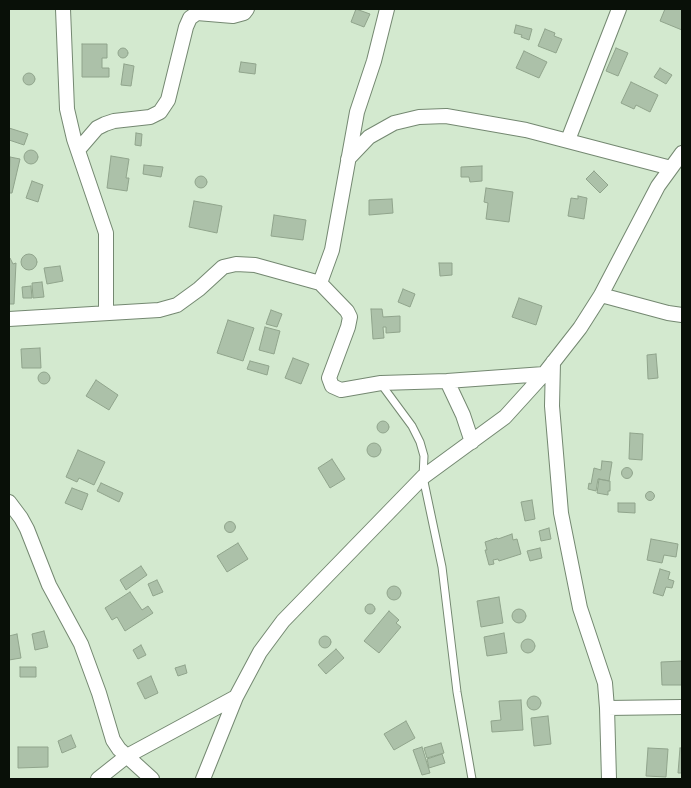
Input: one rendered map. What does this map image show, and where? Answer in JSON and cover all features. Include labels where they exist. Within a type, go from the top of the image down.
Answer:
[{"type":"street","points":[[63,9],[66,110],[106,233],[106,313]]},
{"type":"street","points":[[78,150],[98,128],[106,124],[114,121],[150,117],[160,112],[168,100],[186,27],[190,18],[197,13],[233,16],[244,13],[247,9]]},
{"type":"street","points":[[320,284],[332,250],[357,112],[374,61],[388,9]]},
{"type":"street","points":[[568,140],[619,9]]},
{"type":"street","points":[[348,159],[369,137],[394,123],[419,117],[446,116],[526,130],[671,168]]},
{"type":"street","points":[[203,779],[236,697],[260,652],[283,621],[423,477],[505,417],[544,374],[580,328],[601,295],[658,186],[682,153]]},
{"type":"street","points":[[9,320],[159,310],[177,305],[199,290],[223,267],[236,264],[255,265],[320,284],[343,305],[350,317],[329,378],[332,386],[341,390],[381,383],[447,381],[544,374]]},
{"type":"street","points":[[601,295],[668,313],[682,314]]},
{"type":"street","points":[[553,362],[552,406],[561,513],[580,608],[605,682],[608,708],[609,779]]},
{"type":"street","points":[[447,381],[463,415],[472,442]]},
{"type":"street","points":[[9,502],[24,523],[49,585],[81,644],[114,740],[127,756],[152,779]]},
{"type":"street","points":[[98,779],[127,756],[236,697]]},
{"type":"street","points":[[608,708],[682,706]]},
{"type":"lane","points":[[381,383],[412,426],[424,456],[423,477],[442,567],[457,692],[472,779]]},
{"type":"building","points":[[356,9],[370,14],[364,27],[351,22]]},
{"type":"building","points":[[665,9],[682,9],[682,30],[660,21]]},
{"type":"building","points":[[516,25],[532,29],[529,40],[521,37],[522,35],[514,33]]},
{"type":"building","points":[[545,29],[555,33],[554,36],[562,39],[556,53],[538,46]]},
{"type":"building","points":[[82,44],[107,44],[107,58],[102,58],[102,68],[109,68],[109,77],[82,77]]},
{"type":"building","points":[[121,48],[125,48],[128,53],[127,57],[121,58],[118,55],[118,51]]},
{"type":"building","points":[[616,48],[628,53],[618,76],[606,71]]},
{"type":"building","points":[[524,51],[547,62],[539,78],[516,68]]},
{"type":"building","points":[[241,62],[256,64],[255,74],[239,72]]},
{"type":"building","points":[[124,64],[134,66],[131,86],[121,85]]},
{"type":"building","points":[[660,68],[672,75],[666,84],[654,77]]},
{"type":"building","points":[[27,73],[31,73],[35,79],[31,85],[27,85],[23,81],[23,77]]},
{"type":"building","points":[[631,82],[658,95],[650,112],[636,105],[634,109],[621,103]]},
{"type":"building","points":[[9,128],[28,134],[24,145],[9,140]]},
{"type":"building","points":[[136,133],[142,134],[141,146],[135,145]]},
{"type":"building","points":[[31,150],[36,152],[38,157],[36,162],[31,164],[26,162],[24,157],[26,152]]},
{"type":"building","points":[[111,156],[129,159],[126,178],[129,178],[127,191],[107,188]]},
{"type":"building","points":[[10,157],[20,159],[12,193],[9,193]]},
{"type":"building","points":[[144,165],[163,167],[161,177],[143,174]]},
{"type":"building","points":[[482,166],[482,181],[470,182],[469,177],[461,177],[461,167]]},
{"type":"building","points":[[594,171],[608,185],[600,193],[586,179]]},
{"type":"building","points":[[201,176],[207,182],[201,188],[195,182]]},
{"type":"building","points":[[32,181],[43,185],[38,202],[26,198]]},
{"type":"building","points":[[486,188],[513,192],[509,222],[486,219],[488,203],[484,202]]},
{"type":"building","points":[[578,196],[587,198],[584,219],[568,216],[571,198],[578,199]]},
{"type":"building","points":[[392,199],[393,213],[369,215],[369,200]]},
{"type":"building","points":[[194,201],[222,206],[217,233],[189,227]]},
{"type":"building","points":[[274,215],[306,220],[303,240],[271,236]]},
{"type":"building","points":[[29,254],[35,256],[37,262],[35,268],[29,270],[23,268],[21,262],[23,256]]},
{"type":"building","points":[[9,258],[13,264],[16,263],[14,304],[9,304]]},
{"type":"building","points":[[439,263],[452,263],[452,275],[440,276]]},
{"type":"building","points":[[60,266],[63,281],[47,284],[44,268]]},
{"type":"building","points":[[42,282],[44,297],[33,298],[32,283]]},
{"type":"building","points":[[31,286],[32,298],[23,298],[22,287]]},
{"type":"building","points":[[403,289],[415,294],[410,307],[398,302]]},
{"type":"building","points":[[519,298],[542,306],[536,325],[512,317]]},
{"type":"building","points":[[371,309],[382,309],[383,317],[400,316],[400,332],[386,333],[386,327],[383,327],[384,338],[373,339]]},
{"type":"building","points":[[271,310],[282,314],[277,327],[266,324]]},
{"type":"building","points":[[228,320],[254,328],[243,361],[217,353]]},
{"type":"building","points":[[265,327],[280,331],[274,354],[259,350]]},
{"type":"building","points":[[40,348],[41,368],[22,368],[21,349]]},
{"type":"building","points":[[656,354],[658,378],[648,379],[647,355]]},
{"type":"building","points":[[293,358],[309,364],[301,384],[285,378]]},
{"type":"building","points":[[250,361],[269,366],[267,375],[247,369]]},
{"type":"building","points":[[42,372],[46,372],[50,378],[46,384],[42,384],[38,380],[38,376]]},
{"type":"building","points":[[96,380],[118,395],[109,410],[86,396]]},
{"type":"building","points":[[381,421],[385,421],[389,427],[385,433],[381,433],[377,429],[377,425]]},
{"type":"building","points":[[630,433],[643,434],[642,460],[629,459]]},
{"type":"building","points":[[371,443],[377,443],[381,450],[377,457],[371,457],[367,453],[367,447]]},
{"type":"building","points":[[78,450],[105,462],[94,485],[79,478],[77,482],[66,477]]},
{"type":"building","points":[[332,459],[345,479],[330,488],[318,468]]},
{"type":"building","points":[[602,461],[612,462],[609,481],[598,479],[596,491],[588,489],[589,483],[591,484],[594,468],[601,470]]},
{"type":"building","points":[[627,467],[633,473],[627,479],[621,473]]},
{"type":"building","points":[[599,479],[610,481],[608,495],[597,493]]},
{"type":"building","points":[[101,483],[123,493],[119,502],[97,491]]},
{"type":"building","points":[[72,488],[88,494],[82,510],[65,503]]},
{"type":"building","points":[[650,491],[655,496],[650,501],[645,496]]},
{"type":"building","points":[[532,500],[535,519],[525,521],[521,502]]},
{"type":"building","points":[[618,503],[635,503],[635,513],[618,512]]},
{"type":"building","points":[[228,522],[232,522],[235,527],[234,531],[228,532],[225,529],[225,525]]},
{"type":"building","points":[[549,528],[551,539],[541,541],[539,531]]},
{"type":"building","points":[[512,534],[513,540],[517,539],[521,554],[499,561],[498,559],[493,560],[494,564],[489,565],[485,542]]},
{"type":"building","points":[[651,539],[678,544],[676,557],[664,555],[662,563],[647,560]]},
{"type":"building","points":[[238,543],[248,559],[227,572],[217,556]]},
{"type":"building","points":[[540,548],[542,558],[530,561],[527,551]]},
{"type":"building","points":[[141,566],[147,575],[126,590],[120,580]]},
{"type":"building","points":[[660,569],[670,572],[668,579],[674,581],[672,588],[666,587],[663,596],[653,593]]},
{"type":"building","points":[[157,580],[163,592],[153,596],[148,584]]},
{"type":"building","points":[[394,586],[399,588],[401,593],[399,598],[394,600],[389,598],[387,593],[389,588]]},
{"type":"building","points":[[130,592],[142,610],[148,606],[153,613],[125,631],[117,617],[112,620],[105,608]]},
{"type":"building","points":[[499,597],[503,623],[481,627],[477,601]]},
{"type":"building","points":[[368,604],[372,604],[375,609],[374,613],[368,614],[365,611],[365,607]]},
{"type":"building","points":[[516,609],[522,609],[526,616],[522,623],[516,623],[512,619],[512,613]]},
{"type":"building","points":[[389,611],[399,620],[396,623],[401,627],[379,653],[364,641]]},
{"type":"building","points":[[44,631],[48,647],[35,650],[32,634]]},
{"type":"building","points":[[504,633],[507,653],[487,656],[484,637]]},
{"type":"building","points":[[17,634],[21,658],[9,660],[9,636]]},
{"type":"building","points":[[323,636],[327,636],[331,642],[327,648],[323,648],[319,644],[319,640]]},
{"type":"building","points":[[528,639],[533,641],[535,646],[533,651],[528,653],[523,651],[521,646],[523,641]]},
{"type":"building","points":[[141,645],[146,655],[138,659],[133,650]]},
{"type":"building","points":[[336,649],[344,658],[326,674],[318,665]]},
{"type":"building","points":[[682,661],[682,685],[662,685],[661,662]]},
{"type":"building","points":[[185,665],[187,673],[178,676],[175,668]]},
{"type":"building","points":[[20,667],[36,667],[36,677],[20,677]]},
{"type":"building","points":[[151,676],[158,693],[145,699],[137,683]]},
{"type":"building","points":[[534,696],[539,698],[541,703],[539,708],[534,710],[529,708],[527,703],[529,698]]},
{"type":"building","points":[[521,700],[523,730],[492,732],[491,721],[501,720],[499,701]]},
{"type":"building","points":[[548,716],[551,744],[534,746],[531,718]]},
{"type":"building","points":[[406,721],[415,738],[394,750],[384,734]]},
{"type":"building","points":[[71,735],[76,747],[62,753],[58,741]]},
{"type":"building","points":[[441,743],[444,753],[427,758],[424,748]]},
{"type":"building","points":[[18,747],[48,747],[48,767],[18,768]]},
{"type":"building","points":[[422,747],[430,773],[422,775],[413,750]]},
{"type":"building","points":[[648,748],[668,749],[666,777],[646,776]]},
{"type":"building","points":[[680,748],[682,748],[682,773],[678,773]]},
{"type":"building","points":[[442,754],[445,763],[429,768],[427,759]]}]
